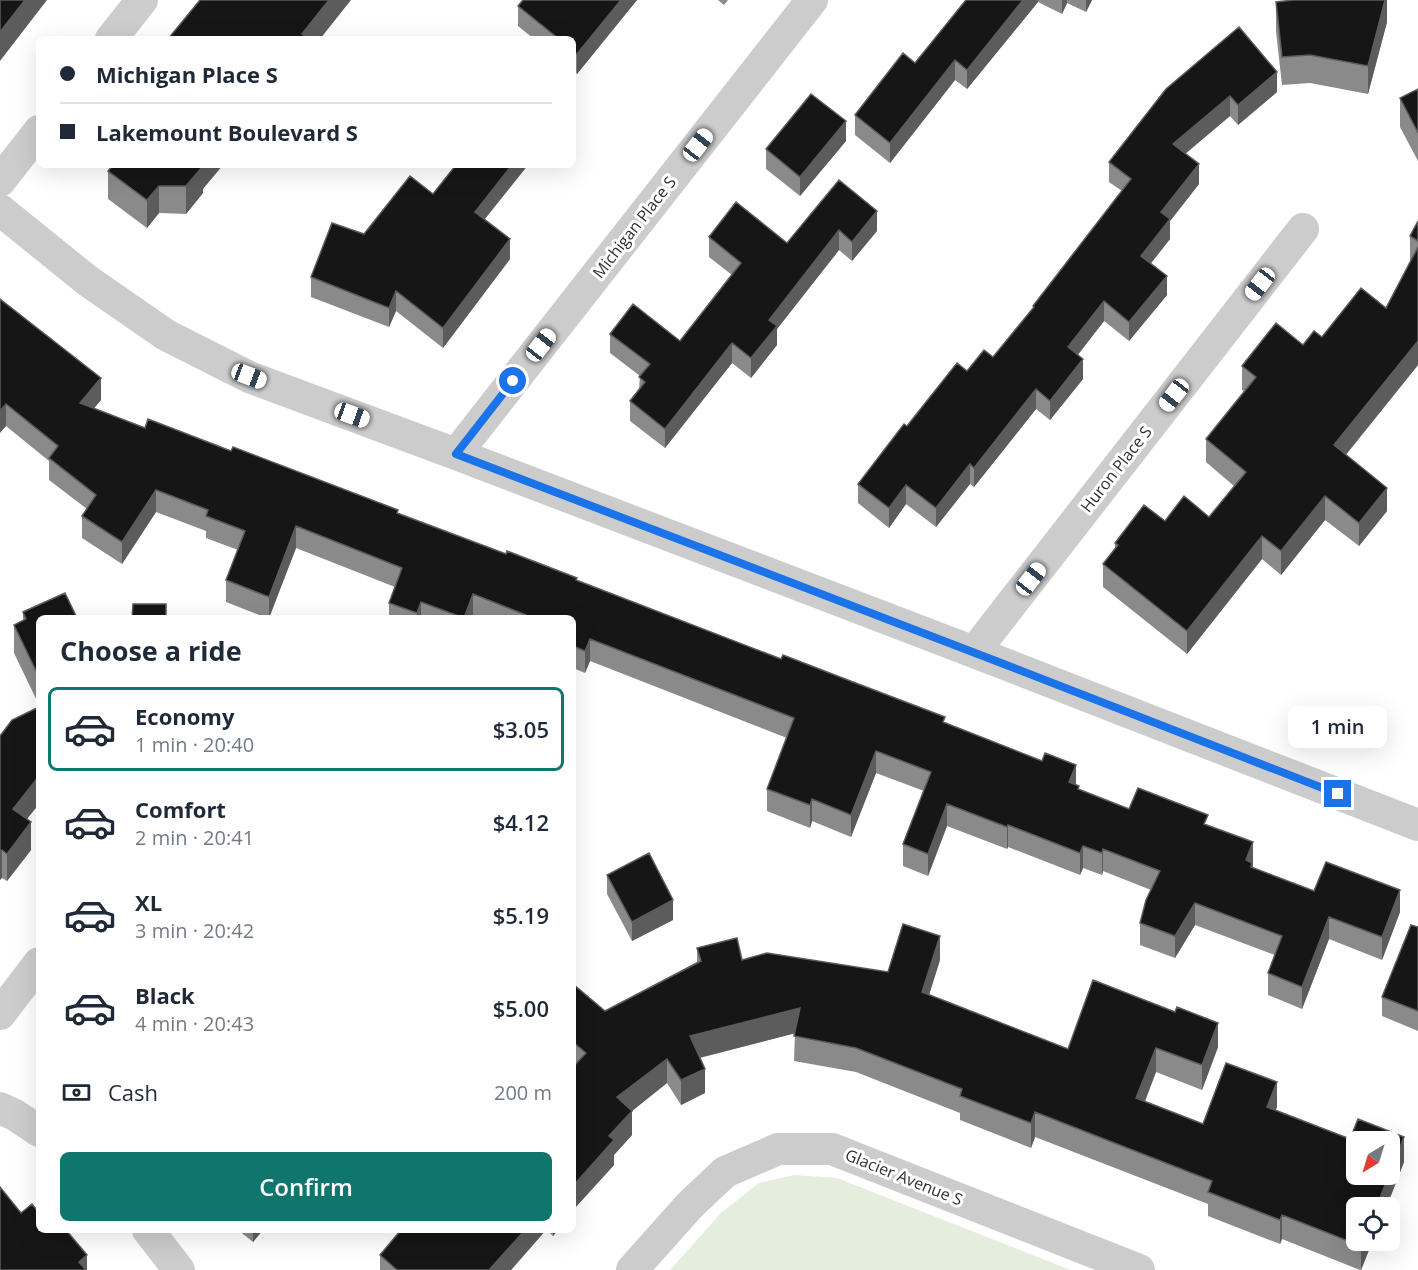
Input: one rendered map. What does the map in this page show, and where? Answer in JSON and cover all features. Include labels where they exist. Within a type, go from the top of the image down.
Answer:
[{"type":"street","points":[[113,36],[142,0]]},
{"type":"street","name":"Michigan Place S","points":[[456,454],[812,0]]},
{"type":"street","points":[[0,181],[36,135]]},
{"type":"street","points":[[0,210],[88,281],[166,335],[249,376],[974,652],[1418,825]]},
{"type":"street","name":"Huron Place S","points":[[974,652],[1303,229]]},
{"type":"street","points":[[0,1014],[36,967]]},
{"type":"street","points":[[0,1108],[36,1129]]},
{"type":"street","name":"Glacier Avenue S","points":[[632,1270],[690,1205],[725,1172],[777,1149],[832,1149],[1139,1270]]},
{"type":"street","points":[[150,1233],[180,1270]]},
{"type":"green space","points":[[794,1175],[837,1178],[1071,1270],[670,1270],[721,1213],[759,1183]]},
{"type":"building","points":[[0,0],[25,0],[0,32]]},
{"type":"building","points":[[200,0],[329,0],[302,34],[304,36],[170,36]]},
{"type":"building","points":[[523,0],[621,0],[577,54],[576,36],[555,36],[518,6]]},
{"type":"building","points":[[966,0],[1023,0],[967,70],[955,60],[890,143],[855,115],[903,53],[915,63]]},
{"type":"building","points":[[1385,0],[1368,66],[1310,55],[1282,57],[1276,2]]},
{"type":"building","points":[[1239,27],[1277,72],[1238,105],[1230,96],[1173,144],[1199,164],[1161,212],[1170,219],[1141,256],[1167,276],[1129,322],[1104,301],[1068,347],[1083,359],[1050,401],[1036,389],[974,468],[970,464],[936,508],[906,485],[889,508],[858,484],[904,424],[907,426],[957,363],[967,371],[984,350],[993,357],[1131,179],[1109,162],[1166,89]]},
{"type":"building","points":[[1418,89],[1418,133],[1400,98]]},
{"type":"building","points":[[811,94],[846,121],[800,177],[766,149]]},
{"type":"building","points":[[110,168],[201,168],[186,186],[159,186],[147,200],[108,171]]},
{"type":"building","points":[[454,168],[510,168],[475,212],[510,239],[443,328],[396,291],[389,308],[311,277],[332,223],[364,234],[410,176],[433,194]]},
{"type":"building","points":[[839,180],[877,211],[852,242],[839,230],[769,320],[777,326],[751,358],[732,343],[665,429],[630,401],[645,382],[639,377],[650,364],[610,334],[633,304],[680,341],[741,263],[709,237],[736,202],[787,243]]},
{"type":"building","points":[[1418,221],[1418,241],[1410,236]]},
{"type":"building","points":[[1418,247],[1418,341],[1334,445],[1387,488],[1359,523],[1325,496],[1281,551],[1262,536],[1187,631],[1103,564],[1118,545],[1115,543],[1144,505],[1165,521],[1184,496],[1209,517],[1246,472],[1206,439],[1256,377],[1242,366],[1276,323],[1303,345],[1314,331],[1322,337],[1361,288],[1386,308]]},
{"type":"building","points":[[0,299],[101,378],[80,403],[145,428],[148,419],[231,451],[233,447],[398,510],[397,513],[506,554],[507,551],[781,659],[783,655],[945,717],[943,722],[1042,761],[1045,753],[1076,765],[1069,782],[1079,786],[1078,789],[1129,809],[1138,788],[1208,815],[1204,824],[1253,842],[1246,860],[1252,863],[1251,867],[1314,891],[1326,862],[1400,890],[1382,937],[1329,917],[1302,987],[1268,973],[1282,936],[1195,903],[1175,936],[1140,923],[1146,900],[1160,871],[1103,849],[1102,853],[1083,846],[1080,853],[947,804],[928,854],[903,844],[931,772],[876,751],[851,815],[812,799],[810,805],[767,789],[794,718],[590,639],[585,651],[576,647],[576,615],[526,615],[473,594],[465,615],[456,615],[421,602],[417,613],[389,603],[402,568],[296,526],[269,597],[226,580],[245,531],[206,516],[208,510],[156,490],[122,542],[82,516],[96,495],[49,458],[58,446],[6,404],[0,411]]},
{"type":"building","points":[[65,593],[76,615],[36,615],[36,671],[14,625],[26,619],[23,612]]},
{"type":"building","points":[[133,604],[166,604],[166,615],[132,615]]},
{"type":"building","points":[[36,708],[36,780],[13,809],[31,822],[7,854],[2,850],[0,852],[0,736],[12,720]]},
{"type":"building","points":[[649,853],[673,900],[632,922],[607,875]]},
{"type":"building","points":[[903,924],[940,936],[922,992],[1068,1049],[1093,980],[1175,1012],[1177,1007],[1218,1023],[1202,1065],[1156,1048],[1136,1098],[1203,1124],[1226,1063],[1277,1082],[1267,1107],[1346,1137],[1346,1185],[1385,1185],[1380,1197],[1346,1197],[1346,1240],[1282,1215],[1280,1220],[1208,1192],[1212,1181],[1035,1112],[1031,1123],[960,1096],[962,1089],[856,1048],[794,1036],[800,1008],[690,1036],[705,1069],[681,1080],[667,1059],[617,1097],[632,1111],[609,1136],[614,1140],[576,1183],[576,1064],[586,1053],[576,1045],[576,987],[605,1011],[701,961],[697,948],[737,938],[742,960],[767,953],[888,972]]},
{"type":"building","points":[[1411,925],[1418,927],[1418,1011],[1382,997]]},
{"type":"building","points":[[1358,1119],[1389,1131],[1353,1131]]},
{"type":"building","points":[[1400,1135],[1404,1137],[1400,1147]]},
{"type":"building","points":[[0,1187],[21,1213],[32,1204],[36,1209],[36,1233],[69,1233],[87,1255],[79,1262],[86,1270],[0,1270]]},
{"type":"building","points":[[398,1233],[522,1233],[489,1270],[397,1270],[380,1255]]},
{"type":"route","points":[[513,381],[456,454],[1338,794]]}]
